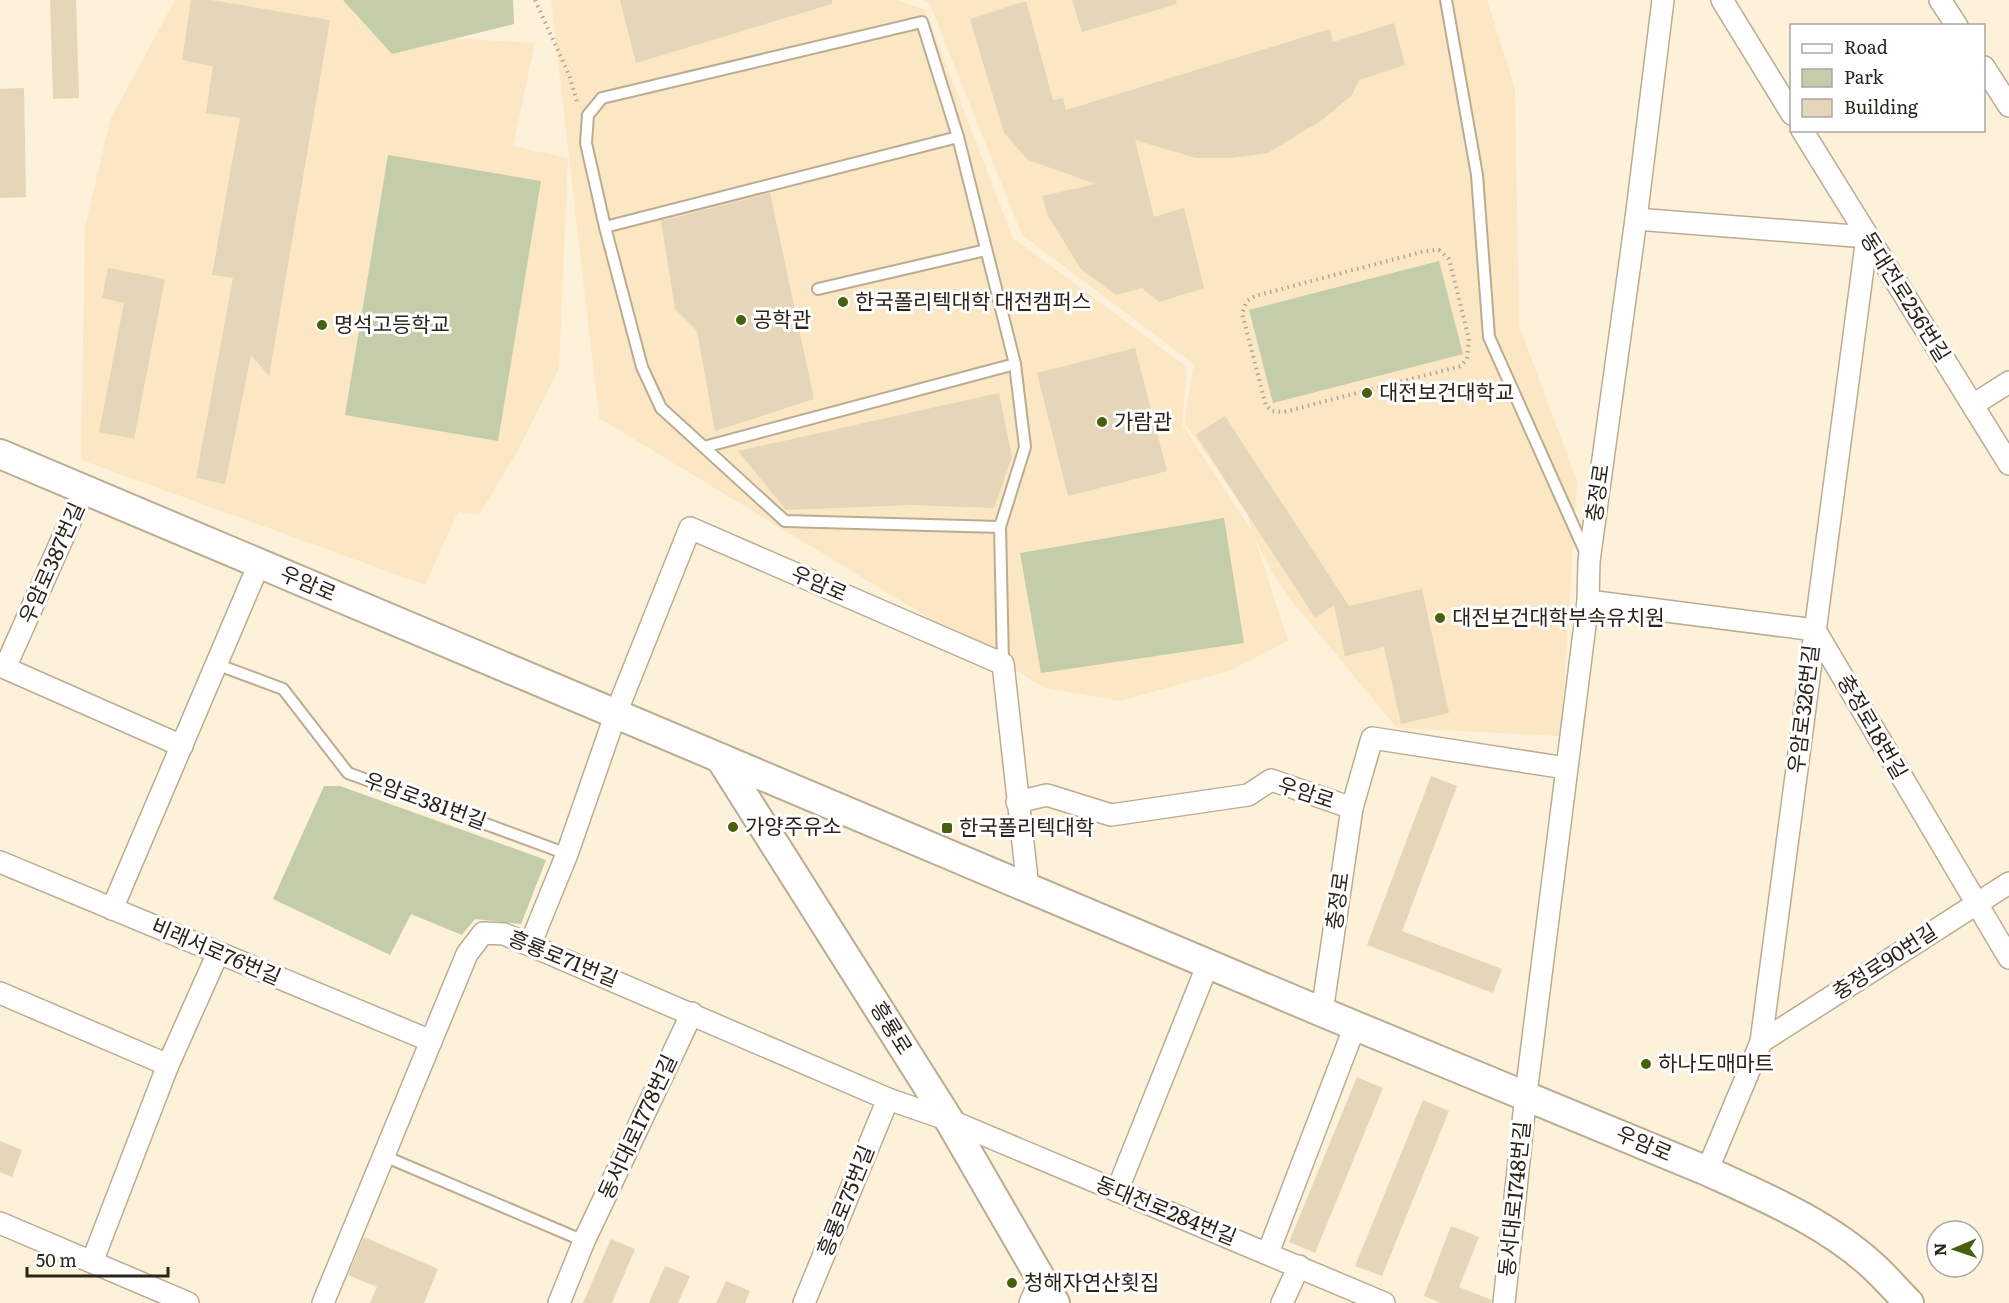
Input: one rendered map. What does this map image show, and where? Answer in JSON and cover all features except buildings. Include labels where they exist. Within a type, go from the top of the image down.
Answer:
[{"type":"main road","name":"우암로","points":[[0,454],[1322,1012],[1526,1094],[1707,1171],[1766,1198],[1825,1230],[1873,1266],[1909,1303]]},
{"type":"main road","name":"흥룡로","points":[[720,758],[949,1120],[1041,1295]]},
{"type":"street","name":"충정로","points":[[1526,1094],[1588,601],[1589,561],[1636,219],[1663,0]]},
{"type":"street","points":[[1722,0],[1790,112]]},
{"type":"street","points":[[1940,0],[1956,24]]},
{"type":"street","points":[[1985,70],[2009,106]]},
{"type":"street","name":"동대전로256번길","points":[[1803,132],[2009,464]]},
{"type":"street","points":[[1636,219],[1867,237]]},
{"type":"street","name":"우암로326번길","points":[[1707,1171],[1761,1042],[1867,237]]},
{"type":"street","points":[[1972,405],[2009,382]]},
{"type":"street","name":"우암로387번길","points":[[84,490],[5,669],[182,746]]},
{"type":"street","name":"우암로","points":[[530,945],[567,854],[616,713],[690,528],[1003,664]]},
{"type":"street","points":[[112,909],[259,564]]},
{"type":"street","points":[[1588,601],[1815,630]]},
{"type":"street","name":"충정로18번길","points":[[1815,630],[2009,958]]},
{"type":"street","points":[[1003,664],[1028,888]]},
{"type":"street","name":"충정로","points":[[1322,1012],[1352,808],[1372,738],[1566,768]]},
{"type":"street","name":"우암로","points":[[1017,802],[1047,795],[1111,815],[1248,795],[1271,780],[1352,808]]},
{"type":"street","name":"비래서로76번길","points":[[0,862],[431,1041]]},
{"type":"street","name":"충정로90번길","points":[[1761,1042],[2009,883]]},
{"type":"street","name":"흥룡로71번길","points":[[323,1303],[467,954],[483,933],[504,934],[693,1013],[888,1099],[949,1120]]},
{"type":"street","points":[[92,1262],[168,1065],[218,953]]},
{"type":"street","points":[[1117,1191],[1208,964]]},
{"type":"street","points":[[0,993],[168,1065]]},
{"type":"street","name":"동서대로1778번길","points":[[559,1303],[584,1241],[693,1013]]},
{"type":"street","points":[[1268,1253],[1356,1026]]},
{"type":"street","name":"동서대로1748번길","points":[[1504,1303],[1526,1094]]},
{"type":"street","name":"흥룡로75번길","points":[[804,1303],[888,1099]]},
{"type":"street","name":"동대전로284번길","points":[[949,1120],[1384,1303]]},
{"type":"street","points":[[0,1223],[188,1303]]},
{"type":"street","points":[[1282,1303],[1299,1266]]},
{"type":"lane","points":[[1446,0],[1477,175],[1489,337],[1589,561]]},
{"type":"lane","points":[[1000,527],[784,521],[661,408],[642,367],[605,227],[586,143],[588,115],[602,98],[922,22],[958,136],[1015,364],[1024,447],[1000,527],[1003,664]]},
{"type":"lane","points":[[605,227],[958,136]]},
{"type":"lane","points":[[819,289],[986,250]]},
{"type":"lane","points":[[704,447],[1015,364]]},
{"type":"lane","name":"우암로381번길","points":[[216,664],[283,689],[348,773],[567,854]]},
{"type":"lane","points":[[384,1156],[584,1241]]},
{"type":"path","points":[[535,0],[569,75],[581,114],[587,122]]},
{"type":"path","points":[[1439,250],[1449,259],[1469,351],[1467,359],[1461,366],[1278,413],[1272,411],[1263,401],[1244,321],[1244,307],[1255,296],[1425,251],[1439,250]]},
{"type":"shaded area","name":"명석고등학교","points":[[175,0],[351,0],[380,34],[535,43],[513,146],[568,158],[559,369],[517,452],[479,515],[458,512],[425,585],[81,460],[85,226],[111,118]]},
{"type":"shaded area","points":[[551,0],[898,0],[925,10],[1013,238],[1187,367],[1182,424],[1251,530],[1248,515],[1184,422],[1194,364],[1022,235],[929,2],[923,0],[1487,0],[1515,88],[1519,325],[1577,481],[1561,736],[1397,728],[1290,599],[1271,571],[1255,538],[1288,641],[1229,671],[1119,701],[1045,688],[599,418]]},
{"type":"green space","points":[[343,0],[513,0],[514,24],[392,54]]},
{"type":"green space","points":[[388,155],[541,181],[498,441],[345,415]]},
{"type":"green space","points":[[1439,261],[1463,354],[1273,403],[1249,310]]},
{"type":"green space","points":[[1224,518],[1244,643],[1041,673],[1020,553]]},
{"type":"green space","points":[[324,786],[340,786],[546,860],[521,924],[475,919],[462,935],[411,914],[390,955],[273,899]]},
{"type":"place","name":"한국폴리텍대학 대전캠퍼스","points":[[843,302]]},
{"type":"place","name":"공학관","points":[[741,320]]},
{"type":"place","name":"명석고등학교","points":[[322,325]]},
{"type":"place","name":"대전보건대학교","points":[[1367,393]]},
{"type":"place","name":"가람관","points":[[1102,422]]},
{"type":"place","name":"대전보건대학부속유치원","points":[[1440,618]]},
{"type":"place","name":"가양주유소","points":[[733,827]]},
{"type":"place","name":"한국폴리텍대학","points":[[947,828]]},
{"type":"place","name":"하나도매마트","points":[[1646,1064]]},
{"type":"place","name":"청해자연산횟집","points":[[1012,1283]]}]
